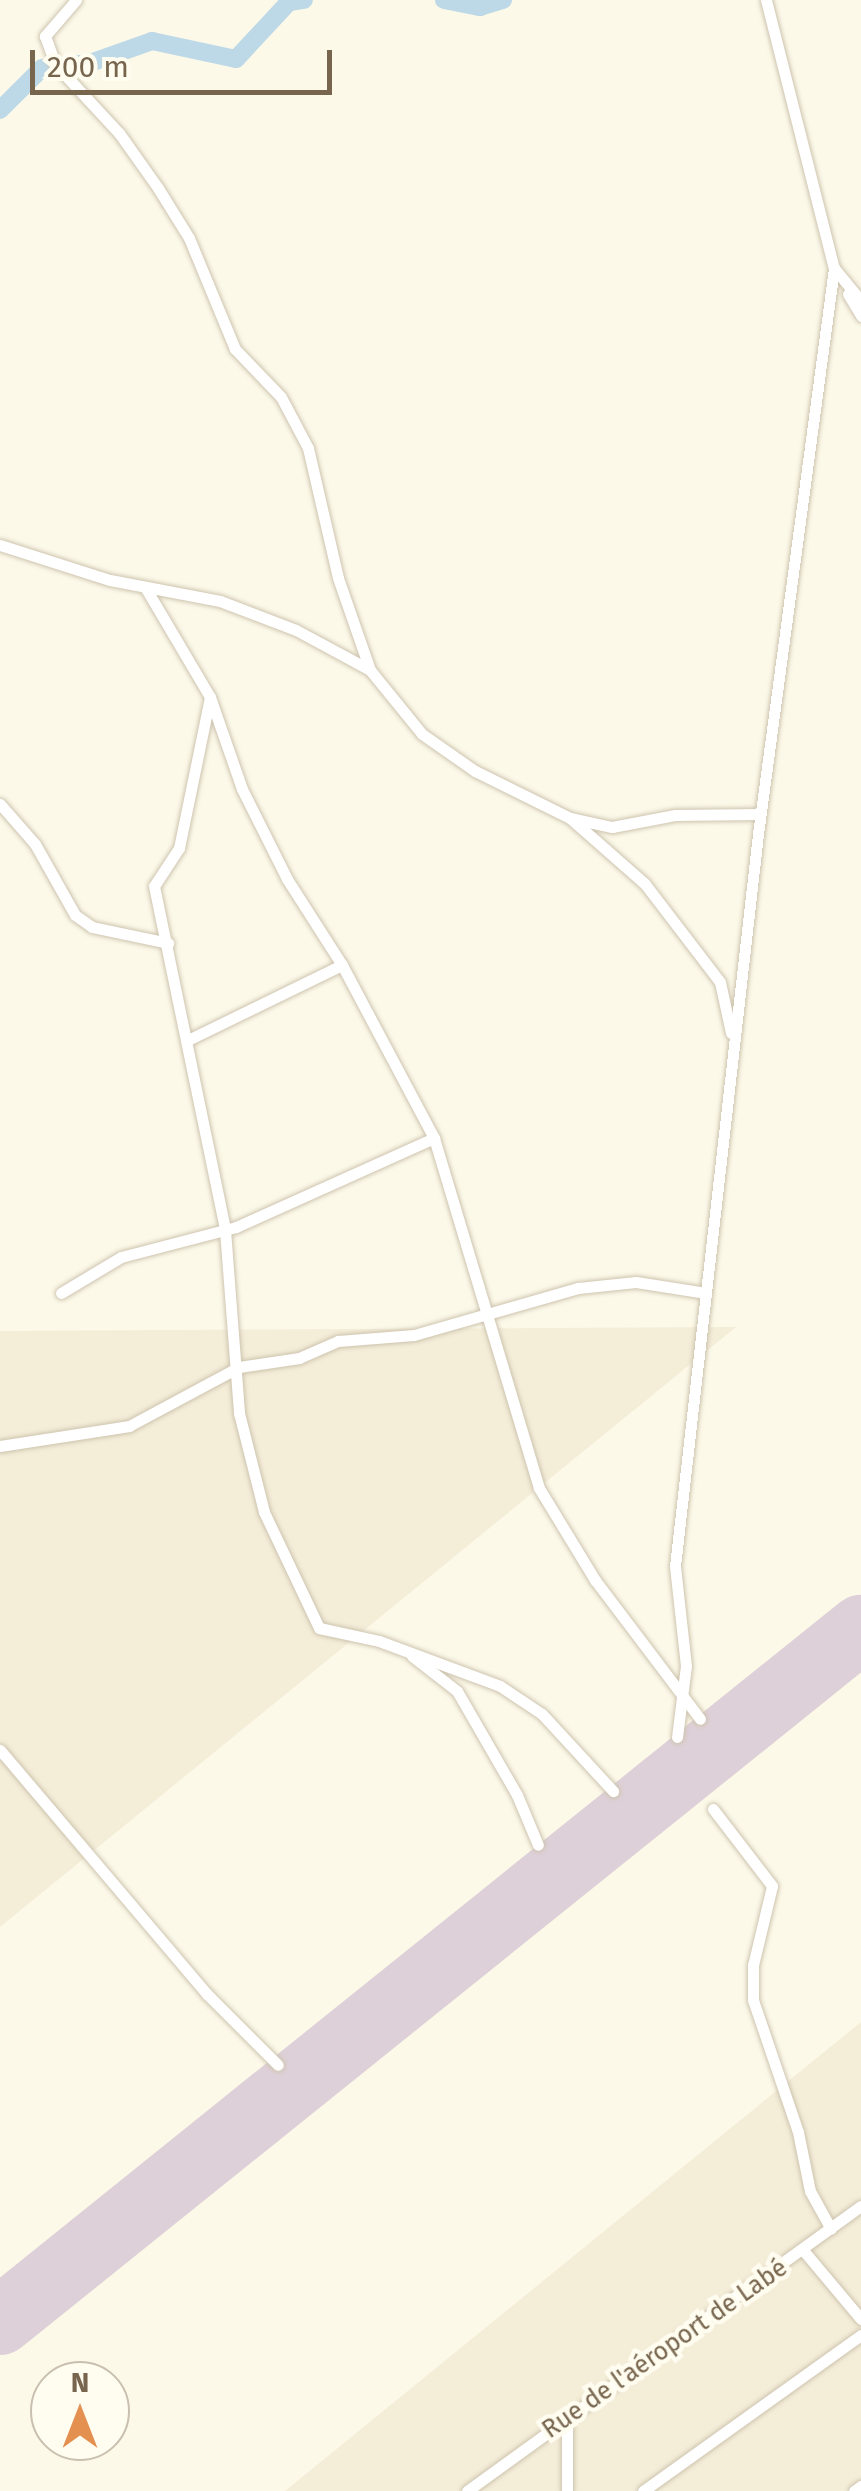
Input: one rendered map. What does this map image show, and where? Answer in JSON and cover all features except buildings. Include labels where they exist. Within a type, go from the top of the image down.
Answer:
[{"type":"street","points":[[76,0],[45,36],[54,64],[119,132],[158,188],[188,238],[234,349],[290,414],[308,448],[338,578],[370,670],[422,734],[475,771],[570,818],[645,884],[686,930],[720,982],[734,1047]]},
{"type":"street","points":[[766,0],[834,268],[861,316]]},
{"type":"street","points":[[834,268],[861,301]]},
{"type":"street","points":[[677,1737],[683,1697],[684,1637],[675,1566],[760,814],[834,268]]},
{"type":"street","points":[[0,545],[144,587],[220,601],[296,630],[370,670]]},
{"type":"street","points":[[144,587],[210,698],[242,789],[287,879],[342,965],[434,1138],[491,1314],[539,1488],[595,1580],[700,1719]]},
{"type":"street","points":[[210,698],[179,848],[154,886],[190,1039],[225,1230],[239,1367],[239,1413],[264,1512],[319,1628],[405,1650],[519,1697],[613,1791]]},
{"type":"street","points":[[0,804],[35,844],[75,914],[92,927],[168,943]]},
{"type":"street","points":[[570,818],[612,826],[675,815],[760,814]]},
{"type":"street","points":[[190,1039],[342,965]]},
{"type":"street","points":[[60,1293],[120,1257],[225,1230],[434,1138]]},
{"type":"street","points":[[0,1446],[129,1426],[239,1367],[299,1358],[338,1341],[414,1335],[578,1288],[636,1282],[706,1293]]},
{"type":"street","points":[[405,1650],[456,1691],[518,1795],[538,1845]]},
{"type":"street","points":[[0,1750],[207,1994],[278,2065]]},
{"type":"street","points":[[713,1809],[772,1886],[752,2000],[798,2132],[810,2191],[830,2229]]},
{"type":"street","name":"Rue de l'aéroport de Labé","points":[[467,2491],[861,2206]]},
{"type":"street","points":[[803,2250],[861,2320]]},
{"type":"street","points":[[643,2491],[861,2336]]},
{"type":"street","points":[[567,2418],[567,2491]]},
{"type":"street","points":[[854,2491],[861,2486]]},
{"type":"shaded area","points":[[736,1327],[0,1927],[0,1331]]},
{"type":"shaded area","points":[[861,2022],[861,2491],[285,2491]]},
{"type":"waterway","points":[[0,110],[42,68],[90,63],[152,41],[236,59],[289,2],[304,0]]},
{"type":"waterway","points":[[444,0],[480,7],[503,0]]},
{"type":"runway","points":[[0,2321],[861,1629]]}]
